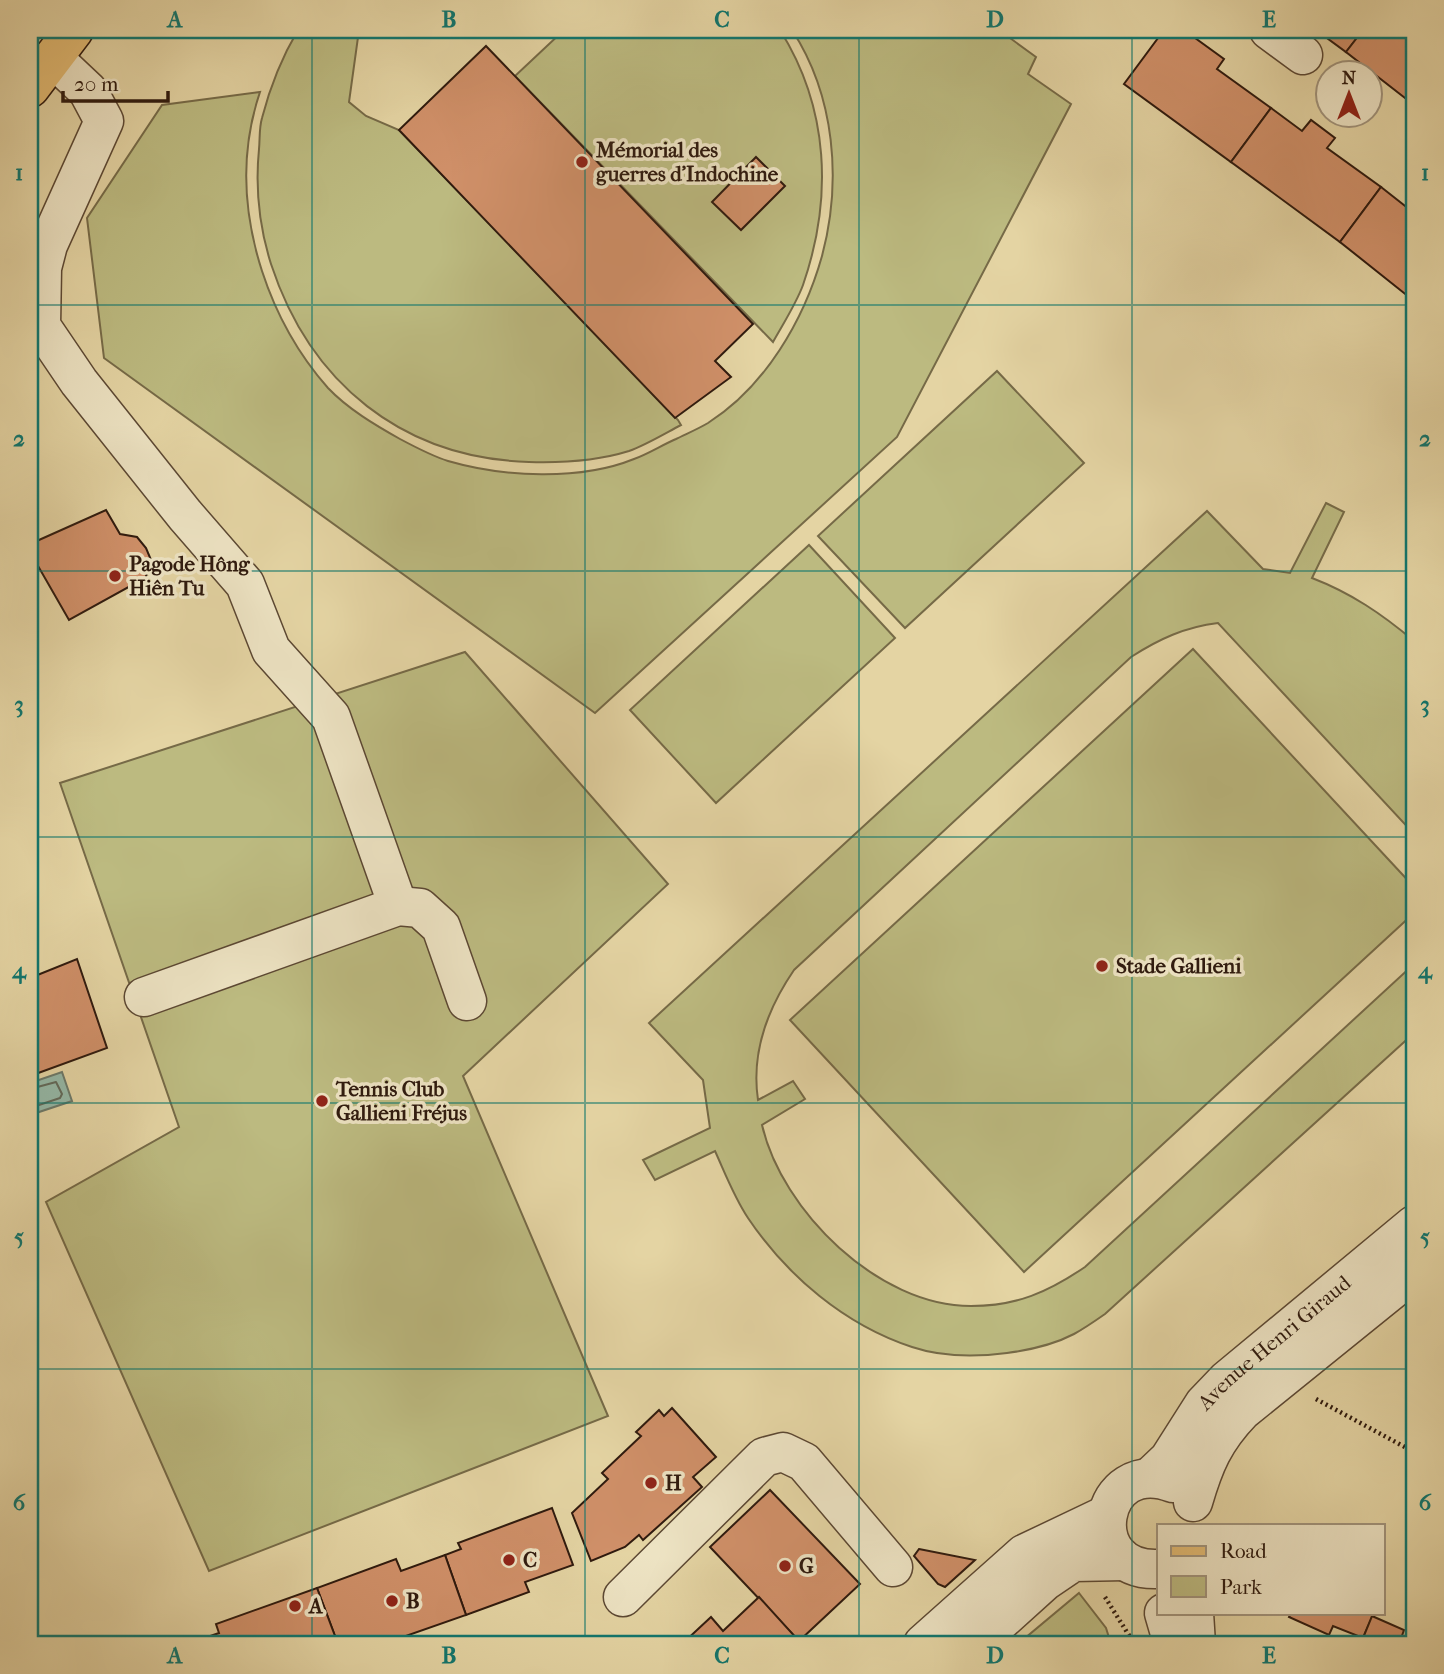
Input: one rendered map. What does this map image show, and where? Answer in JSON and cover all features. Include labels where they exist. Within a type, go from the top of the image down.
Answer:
[{"type":"main road","points":[[30,89],[64,44]]},
{"type":"street","points":[[1269,30],[1303,55]]},
{"type":"street","points":[[64,44],[104,121],[36,267],[41,326],[79,382],[244,584],[271,650],[331,717],[398,906]]},
{"type":"street","points":[[144,997],[398,906],[420,908],[441,928],[467,1001]]},
{"type":"street","name":"Avenue Henri Giraud","points":[[1149,1478],[1169,1459],[1204,1404],[1227,1380],[1414,1225]]},
{"type":"street","name":"Avenue Henri Giraud","points":[[1195,1514],[1207,1458],[1224,1430],[1242,1411],[1414,1272]]},
{"type":"street","points":[[623,1597],[764,1457],[783,1452],[804,1462],[893,1567]]},
{"type":"street","points":[[1147,1574],[1115,1552],[1109,1541],[1106,1515],[1117,1493],[1137,1480],[1149,1478],[1175,1484],[1195,1514]]},
{"type":"street","points":[[965,1630],[1024,1554],[1106,1515]]},
{"type":"street","points":[[923,1644],[1011,1612],[1045,1581],[1073,1562],[1147,1574]]},
{"type":"street","points":[[1164,1614],[1173,1644]]},
{"type":"street","points":[[1194,1614],[1196,1644]]},
{"type":"path","points":[[1285,1376],[1301,1391],[1414,1452]]},
{"type":"path","points":[[1101,1592],[1117,1613],[1133,1644]]},
{"type":"green space","points":[[298,30],[359,30],[349,102],[366,116],[399,130],[681,425],[629,451],[592,459],[529,462],[483,457],[441,446],[402,429],[367,406],[336,378],[310,345],[288,307],[271,264],[259,207],[261,122],[277,72]]},
{"type":"green space","points":[[564,30],[780,30],[796,60],[817,122],[822,187],[813,252],[803,285],[773,342],[515,76]]},
{"type":"green space","points":[[792,30],[999,30],[1036,57],[1028,74],[1071,104],[897,437],[595,713],[104,358],[87,218],[162,105],[260,92],[249,137],[246,182],[256,249],[268,287],[289,333],[307,361],[336,396],[381,428],[424,451],[442,459],[493,471],[566,474],[613,466],[644,455],[708,423],[747,391],[780,350],[805,304],[814,280],[822,256],[832,198],[831,140],[818,83]]},
{"type":"green space","points":[[997,371],[1084,463],[905,628],[818,536]]},
{"type":"green space","points":[[1326,503],[1344,512],[1312,578],[1366,605],[1414,641],[1414,834],[1218,623],[1194,627],[1162,639],[1131,657],[794,970],[769,1015],[759,1048],[756,1082],[758,1100],[793,1081],[805,1099],[762,1125],[773,1157],[790,1190],[812,1220],[839,1248],[869,1271],[902,1290],[936,1302],[971,1306],[1003,1303],[1045,1290],[1085,1267],[1414,964],[1414,1033],[1105,1314],[1066,1338],[1024,1350],[972,1355],[923,1350],[887,1338],[841,1312],[799,1279],[763,1239],[738,1202],[715,1151],[655,1180],[643,1160],[710,1128],[703,1080],[649,1023],[1207,511],[1263,569],[1290,573]]},
{"type":"green space","points":[[809,545],[895,638],[716,803],[630,710]]},
{"type":"green space","name":"Stade Gallieni","points":[[1193,649],[1414,887],[1414,913],[1024,1272],[790,1020]]},
{"type":"green space","name":"Tennis Club Gallieni Fréjus","points":[[465,652],[668,884],[463,1076],[608,1416],[209,1571],[46,1202],[179,1127],[60,783]]},
{"type":"green space","points":[[1079,1593],[1106,1628],[1111,1644],[1018,1644]]},
{"type":"water","points":[[62,1072],[72,1101],[30,1115],[30,1083]]},
{"type":"building","points":[[1164,30],[1184,30],[1224,59],[1217,69],[1271,108],[1231,162],[1124,84]]},
{"type":"building","points":[[1316,30],[1363,30],[1346,52]]},
{"type":"building","points":[[1363,30],[1414,30],[1414,105],[1384,82],[1384,60],[1356,60],[1346,52]]},
{"type":"building","points":[[486,46],[753,324],[715,361],[731,377],[675,418],[399,130]]},
{"type":"building","points":[[1271,108],[1302,131],[1311,120],[1314,122],[1314,130],[1324,130],[1335,138],[1327,148],[1381,187],[1340,242],[1231,162]]},
{"type":"building","points":[[756,157],[785,186],[741,230],[712,202]]},
{"type":"building","points":[[1381,187],[1414,213],[1414,301],[1340,242]]},
{"type":"building","points":[[106,510],[120,534],[137,537],[146,548],[151,560],[150,568],[145,578],[69,620],[30,552],[30,544]]},
{"type":"building","points":[[77,959],[107,1048],[30,1076],[30,1020],[34,1019],[30,1007],[30,978]]},
{"type":"building","name":"H","points":[[672,1408],[716,1457],[693,1477],[702,1487],[643,1540],[639,1535],[625,1547],[591,1561],[572,1513],[608,1479],[602,1473],[641,1436],[636,1432],[659,1410],[664,1416]]},
{"type":"building","name":"G","points":[[770,1490],[860,1584],[799,1641],[710,1547]]},
{"type":"building","name":"C","points":[[552,1508],[573,1565],[525,1582],[529,1592],[466,1615],[445,1555],[461,1549],[458,1543]]},
{"type":"building","points":[[919,1549],[975,1560],[945,1587],[938,1584],[914,1556]]},
{"type":"building","name":"B","points":[[445,1555],[466,1615],[383,1644],[338,1644],[317,1588],[396,1559],[401,1571]]},
{"type":"building","name":"A","points":[[317,1588],[338,1644],[203,1644],[201,1639],[219,1633],[216,1624]]},
{"type":"building","points":[[759,1597],[799,1641],[795,1644],[682,1644],[711,1617],[723,1631]]},
{"type":"building","points":[[1290,1614],[1374,1614],[1363,1638],[1333,1626],[1329,1635],[1289,1617]]},
{"type":"building","points":[[1372,1616],[1404,1630],[1399,1644],[1379,1644],[1363,1638]]},
{"type":"place","name":"Mémorial des guerres d'Indochine","points":[[582,162]]},
{"type":"place","name":"Pagode Hông Hiên Tu","points":[[115,576]]},
{"type":"place","name":"Stade Gallieni","points":[[1102,966]]},
{"type":"place","name":"Tennis Club Gallieni Fréjus","points":[[322,1101]]},
{"type":"place","name":"H","points":[[651,1483]]},
{"type":"place","name":"C","points":[[509,1560]]},
{"type":"place","name":"G","points":[[785,1566]]},
{"type":"place","name":"B","points":[[392,1601]]},
{"type":"place","name":"A","points":[[295,1606]]}]
